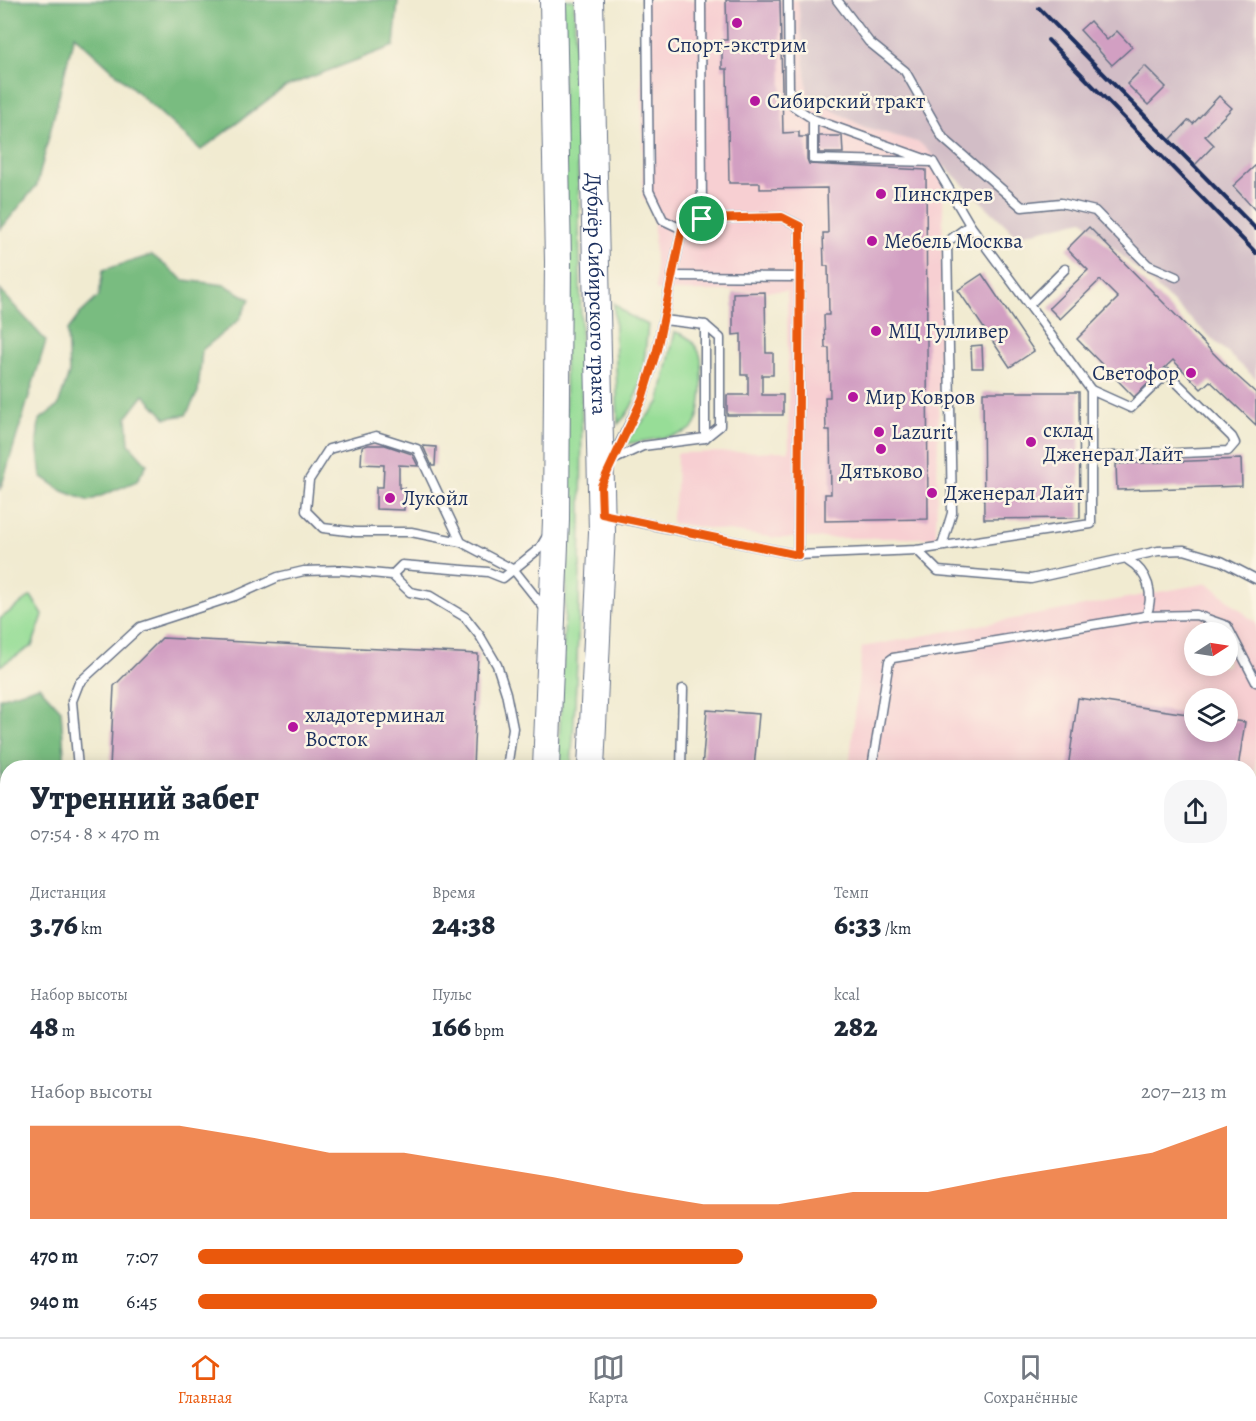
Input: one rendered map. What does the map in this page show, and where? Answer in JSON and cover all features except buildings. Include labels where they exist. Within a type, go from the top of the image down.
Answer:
[{"type":"main road","name":"Дублёр Сибирского тракта","points":[[546,760],[556,520],[558,262],[553,0]]},
{"type":"main road","name":"Дублёр Сибирского тракта","points":[[590,0],[602,514],[591,760]]},
{"type":"lane","points":[[646,0],[649,191],[663,220],[682,229]]},
{"type":"lane","points":[[701,0],[702,219]]},
{"type":"lane","points":[[788,0],[789,92],[793,106],[813,119],[933,162],[970,225],[1091,390],[1131,408],[1167,373],[1232,437],[1235,443],[1228,451],[1090,457]]},
{"type":"lane","points":[[837,0],[869,42],[905,71],[943,138],[1022,207],[1061,203],[1095,211],[1148,265],[1176,277]]},
{"type":"lane","points":[[813,119],[813,159],[933,162]]},
{"type":"lane","points":[[682,229],[702,219],[782,217],[800,226],[798,555]]},
{"type":"lane","points":[[942,546],[952,513],[947,242],[970,225]]},
{"type":"lane","points":[[601,486],[642,399],[664,320],[682,229]]},
{"type":"lane","points":[[1029,305],[1065,269]]},
{"type":"lane","points":[[672,276],[800,277]]},
{"type":"lane","points":[[611,461],[643,446],[705,438],[720,426],[720,338],[705,325],[664,320]]},
{"type":"lane","points":[[705,325],[705,438]]},
{"type":"lane","points":[[602,514],[798,555],[917,550],[1091,524],[1091,390]]},
{"type":"lane","points":[[461,542],[417,449],[376,435],[328,449],[309,480],[306,511],[323,528],[356,532],[411,532],[461,542],[514,570],[553,619]]},
{"type":"lane","points":[[392,575],[402,565],[488,572],[503,578],[540,548],[556,520]]},
{"type":"lane","points":[[917,550],[938,571],[1031,579],[1128,560],[1158,551],[1184,550],[1221,561],[1256,579]]},
{"type":"lane","points":[[1128,560],[1140,567],[1147,579],[1150,607],[1146,616]]},
{"type":"lane","points":[[77,760],[72,701],[79,683],[140,627],[235,596],[278,576],[304,571],[339,570],[392,575],[410,592],[430,596],[456,611],[480,636],[497,665],[513,728],[508,760]]},
{"type":"lane","points":[[873,760],[891,659],[1146,616],[1196,615],[1227,626],[1256,682]]},
{"type":"lane","points":[[681,760],[683,689]]},
{"type":"shaded area","points":[[641,0],[798,0],[808,97],[864,127],[920,143],[944,164],[936,538],[777,538],[671,523],[676,490],[677,453],[789,451],[787,291],[656,291],[653,205],[643,199]]},
{"type":"shaded area","points":[[798,0],[1256,0],[1256,379],[1083,220],[1017,236],[920,143],[864,127],[808,97]]},
{"type":"shaded area","points":[[1208,583],[1256,623],[1256,760],[850,760],[862,647]]},
{"type":"green space","points":[[0,0],[398,0],[394,46],[285,87],[201,150],[74,35],[37,185],[0,230]]},
{"type":"green space","points":[[562,0],[574,0],[582,384],[580,576],[572,760],[558,760],[567,565]]},
{"type":"green space","points":[[152,255],[184,280],[225,285],[250,299],[239,320],[202,350],[198,392],[186,415],[166,418],[144,395],[127,417],[129,444],[147,464],[137,481],[89,501],[63,491],[41,476],[37,442],[39,420],[58,406],[69,373],[67,331],[80,314],[99,296],[103,270]]},
{"type":"green space","points":[[0,290],[46,341],[0,491]]},
{"type":"green space","points":[[614,303],[628,315],[648,325],[644,364],[638,391],[627,414],[618,424]]},
{"type":"green space","points":[[675,332],[692,342],[701,359],[702,392],[695,424],[686,432],[622,445],[659,403]]},
{"type":"green space","points":[[31,596],[43,615],[32,646],[0,666],[0,619]]},
{"type":"green space","points":[[39,686],[61,710],[64,760],[0,760],[0,698]]},
{"type":"railway","points":[[1039,8],[1256,229]]},
{"type":"railway","points":[[1048,40],[1256,253]]},
{"type":"place","name":"Спорт-экстрим","points":[[737,23]]},
{"type":"place","name":"Сибирский тракт","points":[[755,101]]},
{"type":"place","name":"Пинскдрев","points":[[881,194]]},
{"type":"place","name":"Мебель Москва","points":[[872,241]]},
{"type":"place","name":"МЦ Гулливер","points":[[876,331]]},
{"type":"place","name":"Светофор","points":[[1191,373]]},
{"type":"place","name":"Мир Ковров","points":[[853,397]]},
{"type":"place","name":"Lazurit","points":[[879,432]]},
{"type":"place","name":"склад Дженерал Лайт","points":[[1031,442]]},
{"type":"place","name":"Дятьково","points":[[881,449]]},
{"type":"place","name":"Дженерал Лайт","points":[[932,493]]},
{"type":"place","name":"Лукойл","points":[[390,498]]},
{"type":"place","name":"хладотерминал Восток","points":[[293,727]]},
{"type":"route","points":[[782,217],[800,226],[798,555],[602,514],[601,486],[625,430],[642,399],[657,350],[682,229],[702,219],[782,217]]}]
